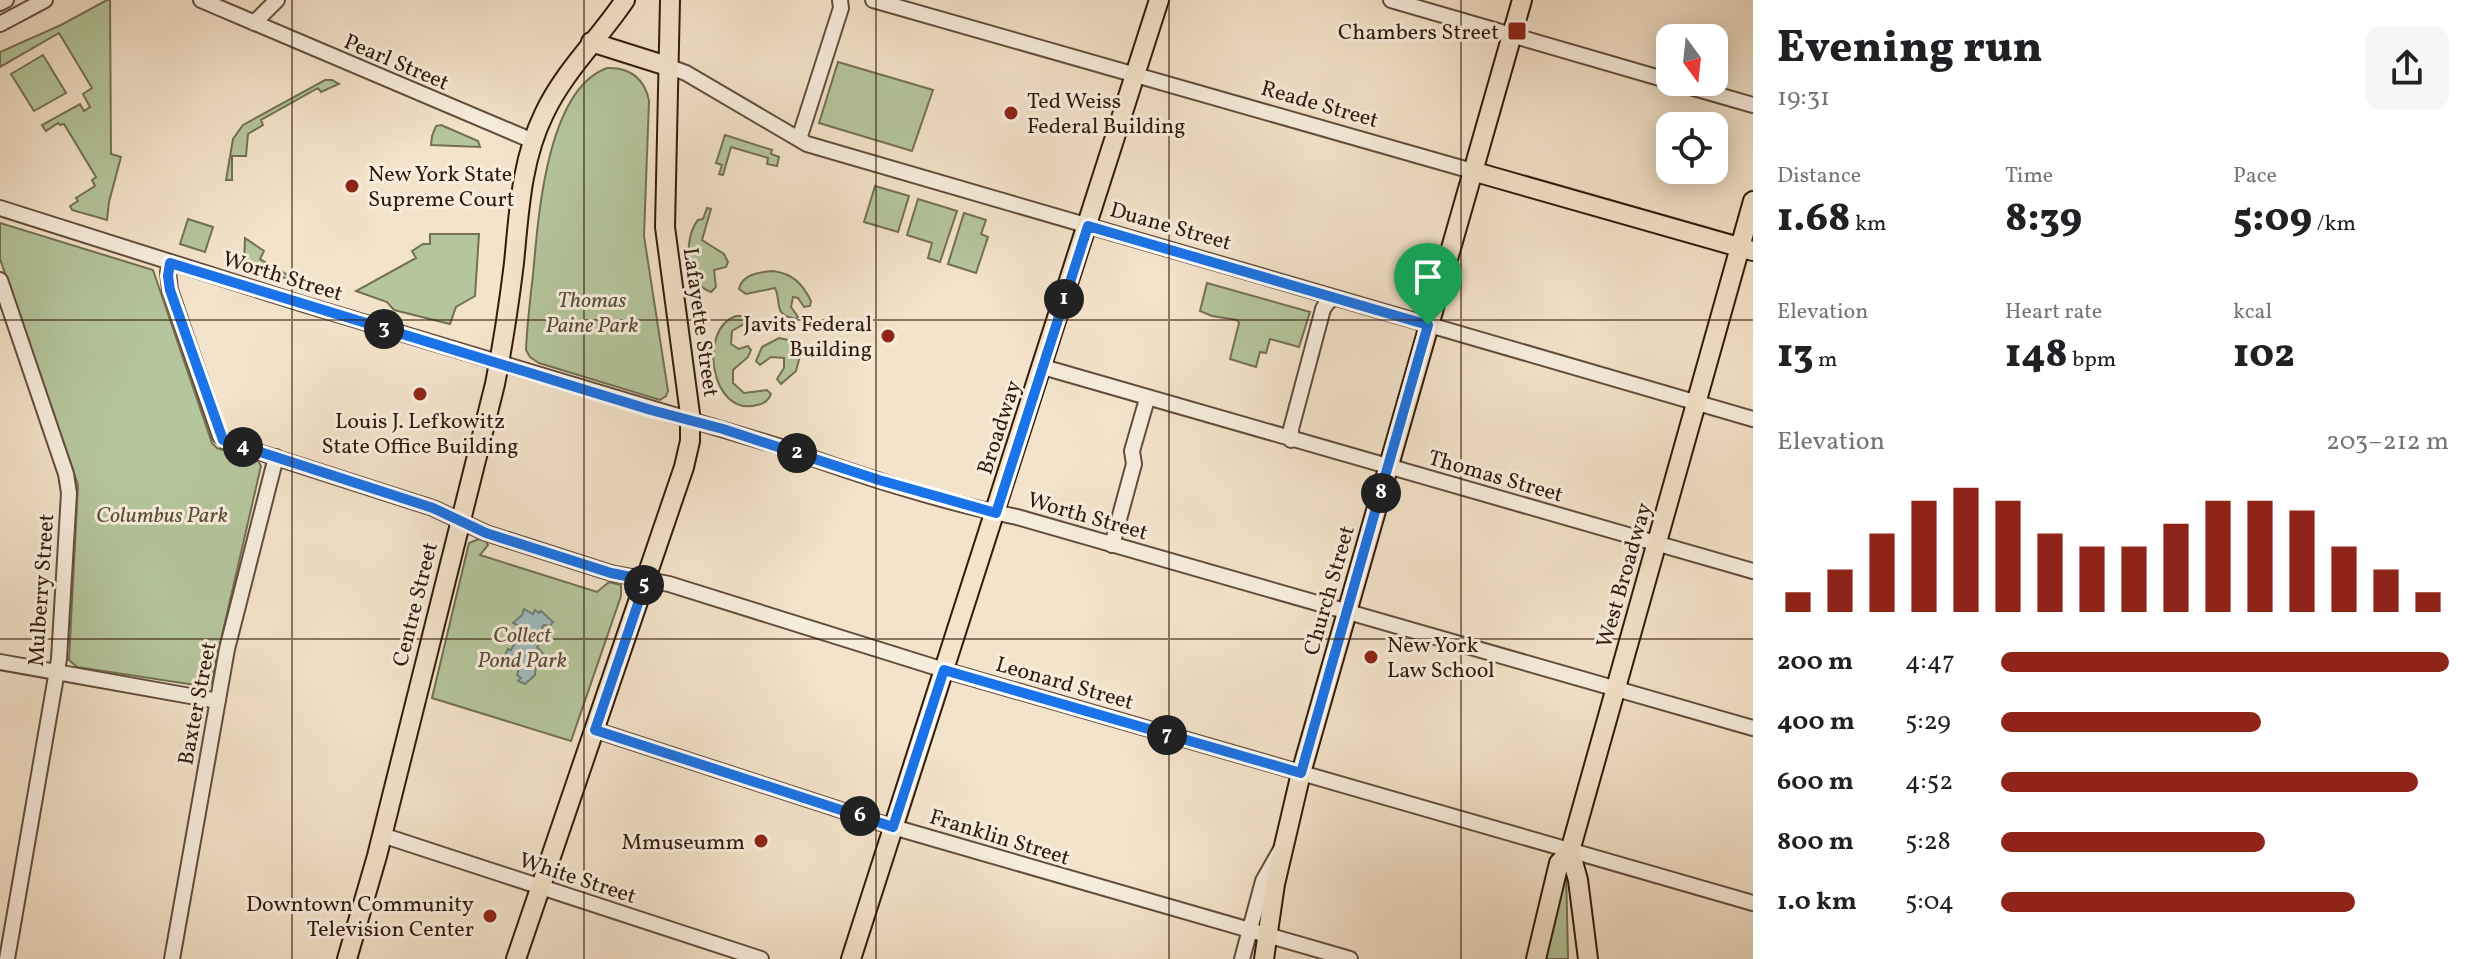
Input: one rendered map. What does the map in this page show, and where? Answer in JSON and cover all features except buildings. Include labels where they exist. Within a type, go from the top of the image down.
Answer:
[{"type":"main road","name":"Centre Street","points":[[347,959],[382,835],[478,457],[499,364],[522,187],[533,141],[553,97],[625,0]]},
{"type":"main road","name":"Lafayette Street","points":[[516,959],[684,467],[690,441],[666,234],[670,0]]},
{"type":"main road","name":"Broadway","points":[[851,959],[1159,0]]},
{"type":"main road","name":"Church Street","points":[[1264,959],[1258,934],[1284,846],[1301,773],[1522,0]]},
{"type":"main road","name":"Duane Street","points":[[591,42],[667,66]]},
{"type":"main road","name":"Reade Street","points":[[1472,171],[1746,249]]},
{"type":"main road","name":"West Broadway","points":[[1536,959],[1559,863],[1570,851],[1696,404],[1746,249],[1753,201]]},
{"type":"main road","points":[[1570,851],[1578,880],[1588,959]]},
{"type":"street","points":[[0,3],[6,0]]},
{"type":"street","points":[[0,24],[45,0]]},
{"type":"street","name":"Pearl Street","points":[[201,0],[533,141]]},
{"type":"street","points":[[254,23],[277,0]]},
{"type":"street","points":[[799,139],[841,8],[840,0]]},
{"type":"street","name":"Reade Street","points":[[873,0],[1472,171]]},
{"type":"street","points":[[1391,0],[1656,77]]},
{"type":"street","name":"Duane Street","points":[[667,66],[686,73],[807,144],[867,164],[1753,419]]},
{"type":"street","points":[[1721,96],[1753,105]]},
{"type":"street","name":"Worth Street","points":[[0,208],[879,480],[1753,728]]},
{"type":"street","name":"Leonard Street","points":[[170,263],[170,290],[223,440],[433,508],[486,533],[611,573],[683,588],[944,670],[1753,903]]},
{"type":"street","name":"Mulberry Street","points":[[0,280],[7,326],[66,474],[69,493],[57,672],[7,959]]},
{"type":"street","points":[[1291,440],[1291,429],[1323,309],[1333,298]]},
{"type":"street","name":"Thomas Street","points":[[1043,367],[1753,571]]},
{"type":"street","points":[[1112,545],[1134,464],[1132,451],[1147,399]]},
{"type":"street","name":"Baxter Street","points":[[172,959],[230,637],[276,457]]},
{"type":"street","points":[[0,662],[218,701]]},
{"type":"street","name":"Franklin Street","points":[[595,730],[893,827],[1350,959]]},
{"type":"street","name":"White Street","points":[[382,835],[761,959]]},
{"type":"street","points":[[1242,959],[1258,934]]},
{"type":"green space","points":[[110,0],[111,154],[121,157],[107,220],[72,210],[70,206],[78,201],[76,198],[95,186],[92,180],[96,177],[64,124],[58,123],[46,131],[42,125],[80,104],[84,111],[90,107],[83,94],[92,88],[59,33],[0,67],[0,52]]},
{"type":"green space","points":[[43,55],[66,93],[34,111],[11,74]]},
{"type":"green space","points":[[838,62],[933,90],[912,151],[819,123]]},
{"type":"green space","name":"Thomas Paine Park","points":[[607,68],[623,70],[635,76],[644,86],[649,101],[644,236],[668,391],[660,400],[539,363],[526,350],[538,223],[549,159],[570,102],[587,81]]},
{"type":"green space","points":[[325,80],[339,84],[321,92],[318,88],[261,120],[263,125],[248,134],[246,156],[232,156],[232,180],[226,180],[233,139],[243,125]]},
{"type":"green space","points":[[441,125],[478,141],[480,147],[431,145],[436,126]]},
{"type":"green space","points":[[725,135],[772,150],[771,154],[779,157],[777,166],[767,164],[768,158],[731,147],[723,175],[719,174],[722,165],[716,163]]},
{"type":"green space","points":[[875,186],[909,196],[898,232],[864,222]]},
{"type":"green space","points":[[918,199],[957,211],[940,262],[928,258],[932,243],[907,235]]},
{"type":"green space","points":[[707,208],[711,209],[702,240],[724,254],[728,262],[726,267],[714,270],[716,287],[711,292],[696,280],[689,260],[693,228],[698,220],[703,219]]},
{"type":"green space","points":[[964,213],[986,220],[981,234],[988,237],[976,273],[948,264]]},
{"type":"green space","points":[[188,219],[213,227],[205,252],[180,244]]},
{"type":"green space","name":"Columbus Park","points":[[0,223],[153,270],[212,443],[217,448],[258,461],[261,466],[208,687],[77,667],[69,660],[78,485],[0,259]]},
{"type":"green space","points":[[430,234],[479,234],[475,296],[456,307],[450,324],[394,310],[387,302],[356,291],[416,258],[412,251],[423,244],[430,244]]},
{"type":"green space","points":[[245,238],[264,251],[260,259],[302,283],[244,266]]},
{"type":"green space","points":[[773,271],[796,280],[811,301],[810,306],[804,307],[798,298],[793,297],[791,307],[798,317],[796,319],[781,311],[775,288],[746,294],[739,289],[748,277]]},
{"type":"green space","points":[[1207,283],[1310,312],[1299,347],[1270,339],[1266,353],[1260,352],[1256,367],[1230,359],[1239,323],[1200,311]]},
{"type":"green space","points":[[736,316],[744,316],[747,322],[732,331],[731,344],[739,349],[748,346],[751,350],[748,357],[733,370],[733,383],[744,393],[767,390],[771,394],[769,398],[757,405],[741,405],[729,398],[720,386],[715,370],[713,353],[716,337],[724,324]]},
{"type":"green space","points":[[779,338],[793,341],[801,352],[796,371],[781,384],[777,379],[784,368],[784,358],[771,357],[760,365],[756,361],[762,347]]},
{"type":"green space","name":"Collect Pond Park","points":[[479,539],[488,545],[480,555],[597,592],[609,582],[621,585],[621,596],[571,741],[432,698],[469,543]]},
{"type":"green space","points":[[1562,868],[1566,869],[1568,959],[1546,959]]},
{"type":"water","points":[[524,609],[533,614],[535,610],[541,611],[553,622],[542,628],[545,637],[537,647],[545,656],[542,664],[536,662],[535,675],[525,684],[518,681],[521,678],[517,675],[519,668],[500,665],[524,628],[513,623]]},
{"type":"place","name":"Chambers Street","points":[[1517,31]]},
{"type":"place","name":"Ted Weiss Federal Building","points":[[1011,113]]},
{"type":"place","name":"New York State Supreme Court","points":[[352,186]]},
{"type":"place","name":"Javits Federal Building","points":[[888,336]]},
{"type":"place","name":"Louis J. Lefkowitz State Office Building","points":[[420,394]]},
{"type":"place","name":"New York Law School","points":[[1371,657]]},
{"type":"place","name":"Mmuseumm","points":[[761,841]]},
{"type":"place","name":"Downtown Community Television Center","points":[[490,916]]},
{"type":"route","points":[[1088,226],[1428,325],[1301,773],[944,670],[893,827],[595,730],[646,580],[611,573],[486,533],[433,508],[223,440],[170,290],[168,272],[170,263],[651,410],[723,429],[852,472],[996,513],[1088,226]]}]
